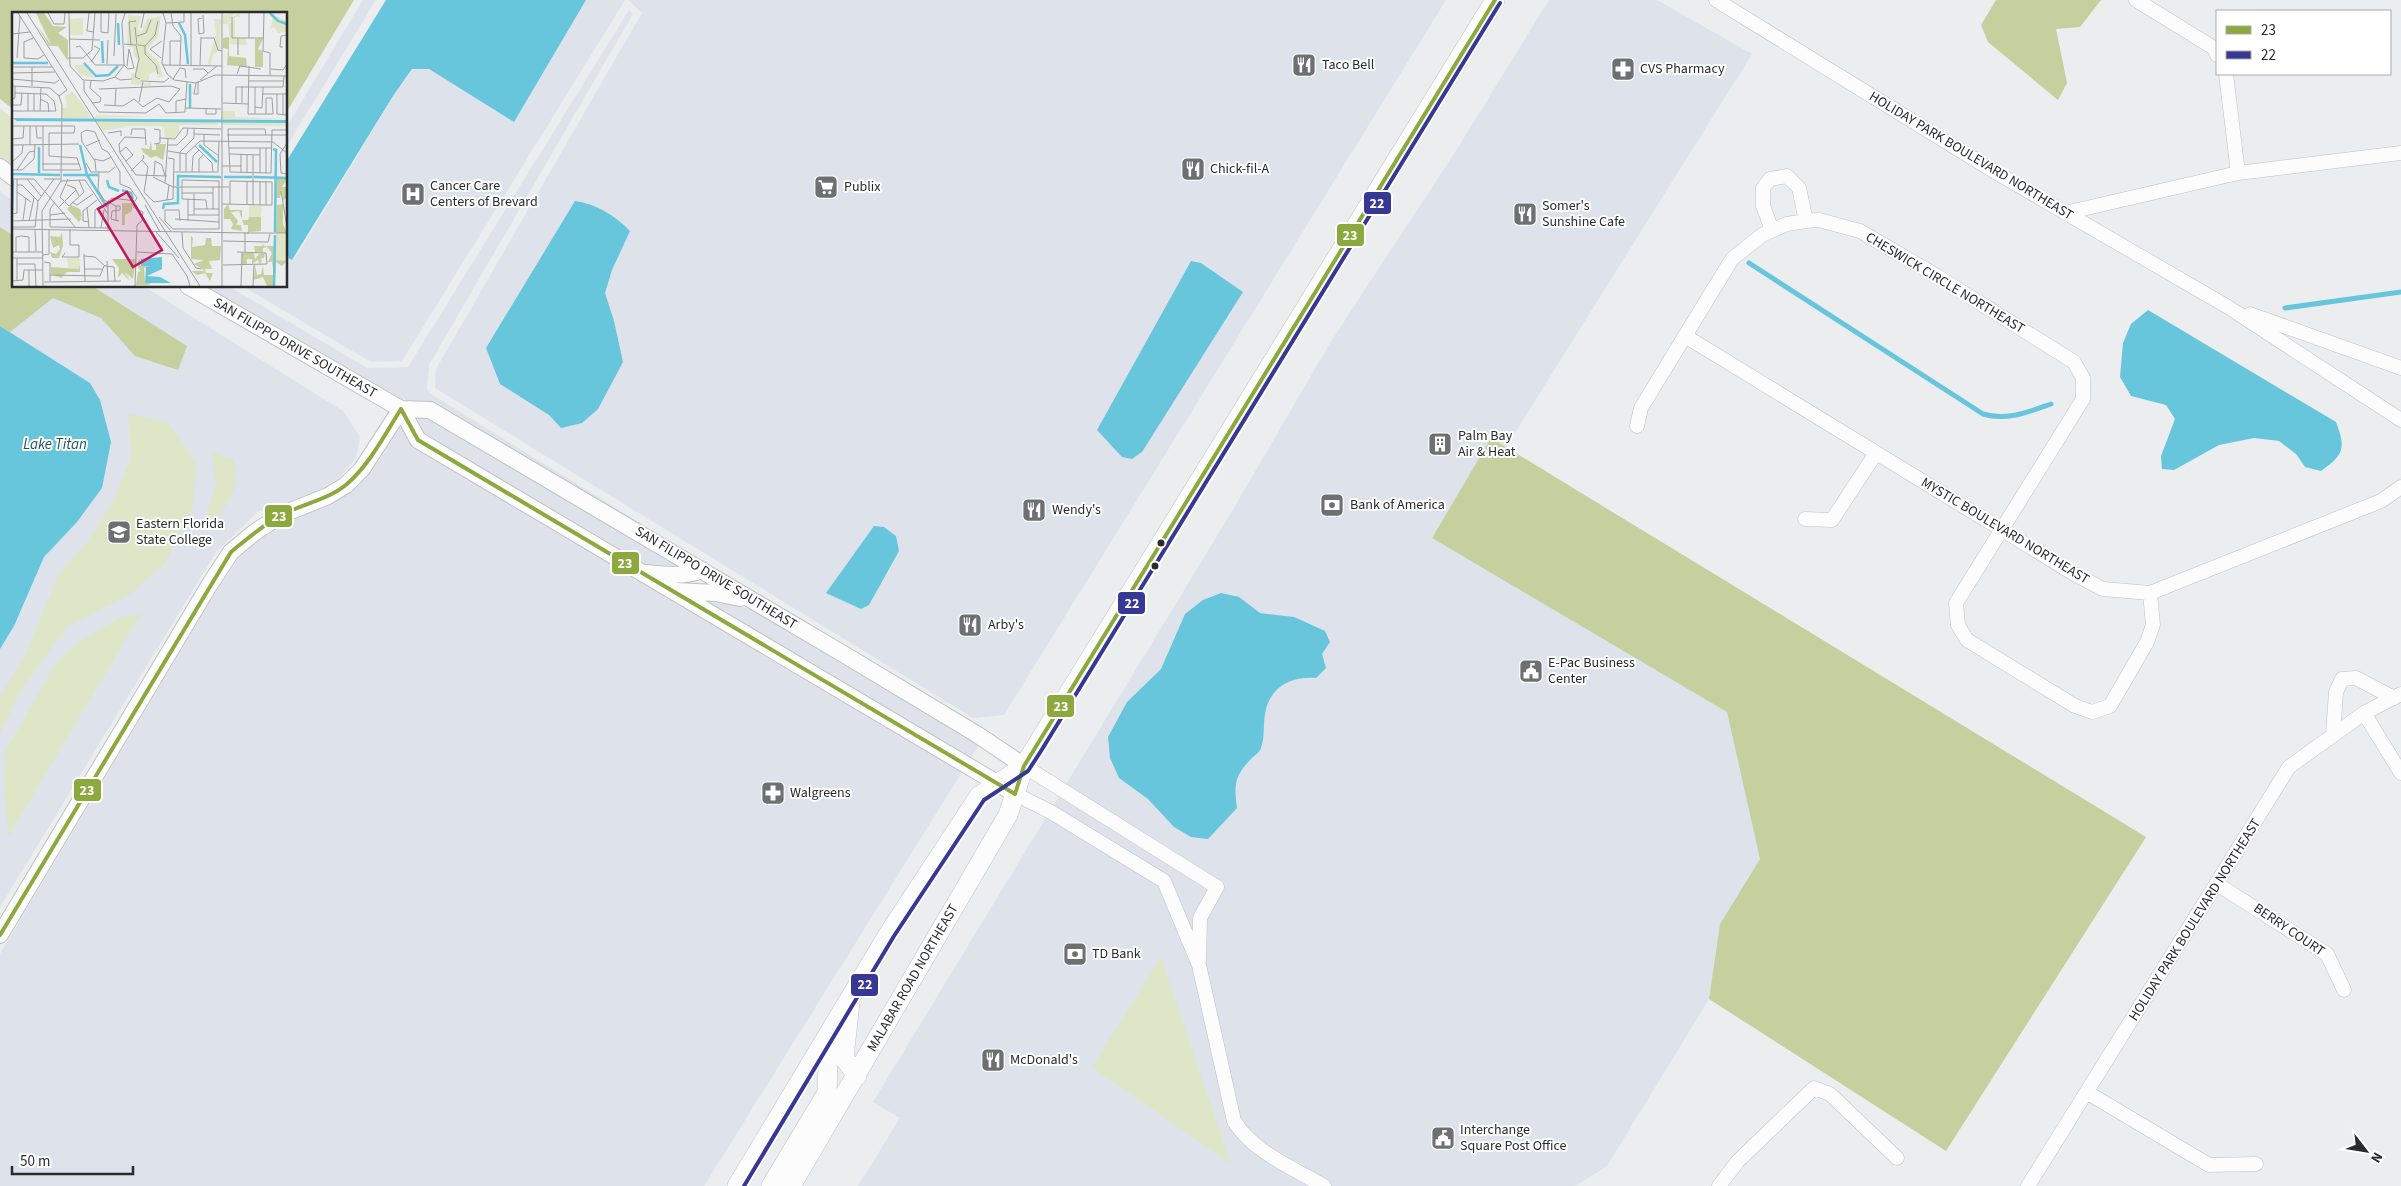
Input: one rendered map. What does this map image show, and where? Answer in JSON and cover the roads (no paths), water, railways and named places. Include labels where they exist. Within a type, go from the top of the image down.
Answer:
[{"type":"main road","points":[[737,1186],[889,933],[979,796],[997,782],[1024,766],[1494,0]]},
{"type":"main road","name":"MALABAR ROAD NORTHEAST","points":[[791,1186],[1008,815],[1024,766]]},
{"type":"main road","points":[[851,996],[844,1058],[857,1076]]},
{"type":"main road","points":[[771,1186],[827,1093],[829,1032]]},
{"type":"street","name":"HOLIDAY PARK BOULEVARD NORTHEAST","points":[[1716,0],[2065,213],[2228,307],[2401,420]]},
{"type":"street","points":[[2136,0],[2214,48],[2216,53]]},
{"type":"street","points":[[2226,75],[2238,173]]},
{"type":"street","points":[[2065,213],[2238,173],[2401,153]]},
{"type":"street","points":[[0,167],[12,176]]},
{"type":"street","points":[[1772,230],[1763,206],[1763,188],[1770,179],[1787,176],[1798,188],[1806,221]]},
{"type":"street","name":"CHESWICK CIRCLE NORTHEAST","points":[[1637,426],[1640,408],[1732,259],[1762,235],[1787,224],[1820,220],[1860,231],[1937,276],[2074,362],[2084,378],[2083,398],[1956,603],[1958,625],[1967,640],[2074,706],[2092,712],[2110,706],[2147,642],[2153,625],[2150,593]]},
{"type":"street","name":"SAN FILIPPO DRIVE SOUTHEAST","points":[[191,288],[401,409],[430,410],[978,734],[1024,766]]},
{"type":"street","name":"HOLIDAY PARK BOULEVARD NORTHEAST","points":[[2228,307],[2401,368]]},
{"type":"street","name":"MYSTIC BOULEVARD NORTHEAST","points":[[1685,336],[2076,575],[2103,589],[2150,593],[2381,501],[2401,487]]},
{"type":"street","points":[[0,936],[231,552],[255,532],[281,515],[328,496],[346,485],[362,469],[401,409],[418,440],[1015,794],[1051,812],[1164,881],[1199,966],[1234,1121],[1242,1134],[1255,1145],[1324,1186]]},
{"type":"street","points":[[1805,519],[1832,520],[1876,453]]},
{"type":"street","points":[[642,573],[689,575],[702,570]]},
{"type":"street","points":[[674,591],[716,593],[754,601]]},
{"type":"street","points":[[2333,735],[2336,692],[2342,679],[2356,678],[2397,696]]},
{"type":"street","name":"HOLIDAY PARK BOULEVARD NORTHEAST","points":[[2028,1186],[2088,1093],[2289,767],[2364,713],[2397,696]]},
{"type":"street","points":[[2364,713],[2401,773]]},
{"type":"street","points":[[1024,766],[1217,887],[1200,918],[1199,966]]},
{"type":"street","name":"BERRY COURT","points":[[2217,884],[2327,954],[2344,990]]},
{"type":"street","points":[[1719,1186],[1738,1160],[1814,1088],[1830,1094],[1898,1158]]},
{"type":"street","points":[[2088,1093],[2209,1165],[2256,1164]]},
{"type":"water","points":[[386,0],[586,0],[514,122],[429,69],[412,69],[393,96],[292,260],[288,258],[288,159]]},
{"type":"water","points":[[575,201],[605,212],[630,231],[612,270],[605,293],[614,321],[623,362],[598,409],[582,423],[561,428],[549,415],[500,384],[486,348]]},
{"type":"water","points":[[1191,261],[1201,263],[1243,292],[1142,452],[1132,459],[1122,457],[1097,430]]},
{"type":"water","points":[[2148,310],[2336,422],[2342,445],[2338,455],[2321,471],[2305,467],[2296,454],[2279,441],[2254,438],[2219,445],[2174,470],[2162,469],[2161,456],[2175,419],[2166,405],[2131,396],[2120,377],[2123,343],[2131,324]]},
{"type":"water","name":"Lake Titan","points":[[0,326],[90,383],[100,400],[111,442],[102,488],[77,522],[44,557],[14,626],[0,649]]},
{"type":"water","points":[[874,526],[884,527],[896,536],[899,551],[869,605],[861,609],[826,593]]},
{"type":"water","points":[[1221,593],[1239,597],[1260,613],[1294,617],[1325,631],[1330,642],[1322,654],[1326,668],[1316,678],[1290,681],[1276,690],[1271,697],[1265,714],[1263,740],[1260,749],[1245,765],[1238,776],[1236,787],[1237,808],[1208,839],[1191,837],[1174,827],[1148,799],[1119,778],[1110,758],[1108,737],[1127,702],[1161,669],[1185,614],[1203,600]]},
{"type":"waterway","points":[[1749,263],[1983,414],[2001,417],[2009,416],[2026,413],[2051,404]]},
{"type":"waterway","points":[[2285,308],[2401,292]]},
{"type":"place","name":"Taco Bell","points":[[1304,65]]},
{"type":"place","name":"CVS Pharmacy","points":[[1623,69]]},
{"type":"place","name":"Chick-fil-A","points":[[1193,169]]},
{"type":"place","name":"Publix","points":[[826,187]]},
{"type":"place","name":"Cancer Care Centers of Brevard","points":[[413,194]]},
{"type":"place","name":"Somer's Sunshine Cafe","points":[[1525,214]]},
{"type":"place","name":"Palm Bay Air & Heat","points":[[1440,444]]},
{"type":"place","name":"Bank of America","points":[[1332,505]]},
{"type":"place","name":"Wendy's","points":[[1034,510]]},
{"type":"place","name":"Eastern Florida State College","points":[[119,532]]},
{"type":"place","name":"Arby's","points":[[970,625]]},
{"type":"place","name":"E-Pac Business Center","points":[[1531,671]]},
{"type":"place","name":"Walgreens","points":[[773,793]]},
{"type":"place","name":"TD Bank","points":[[1075,954]]},
{"type":"place","name":"McDonald's","points":[[993,1060]]},
{"type":"place","name":"Interchange Square Post Office","points":[[1443,1138]]}]
